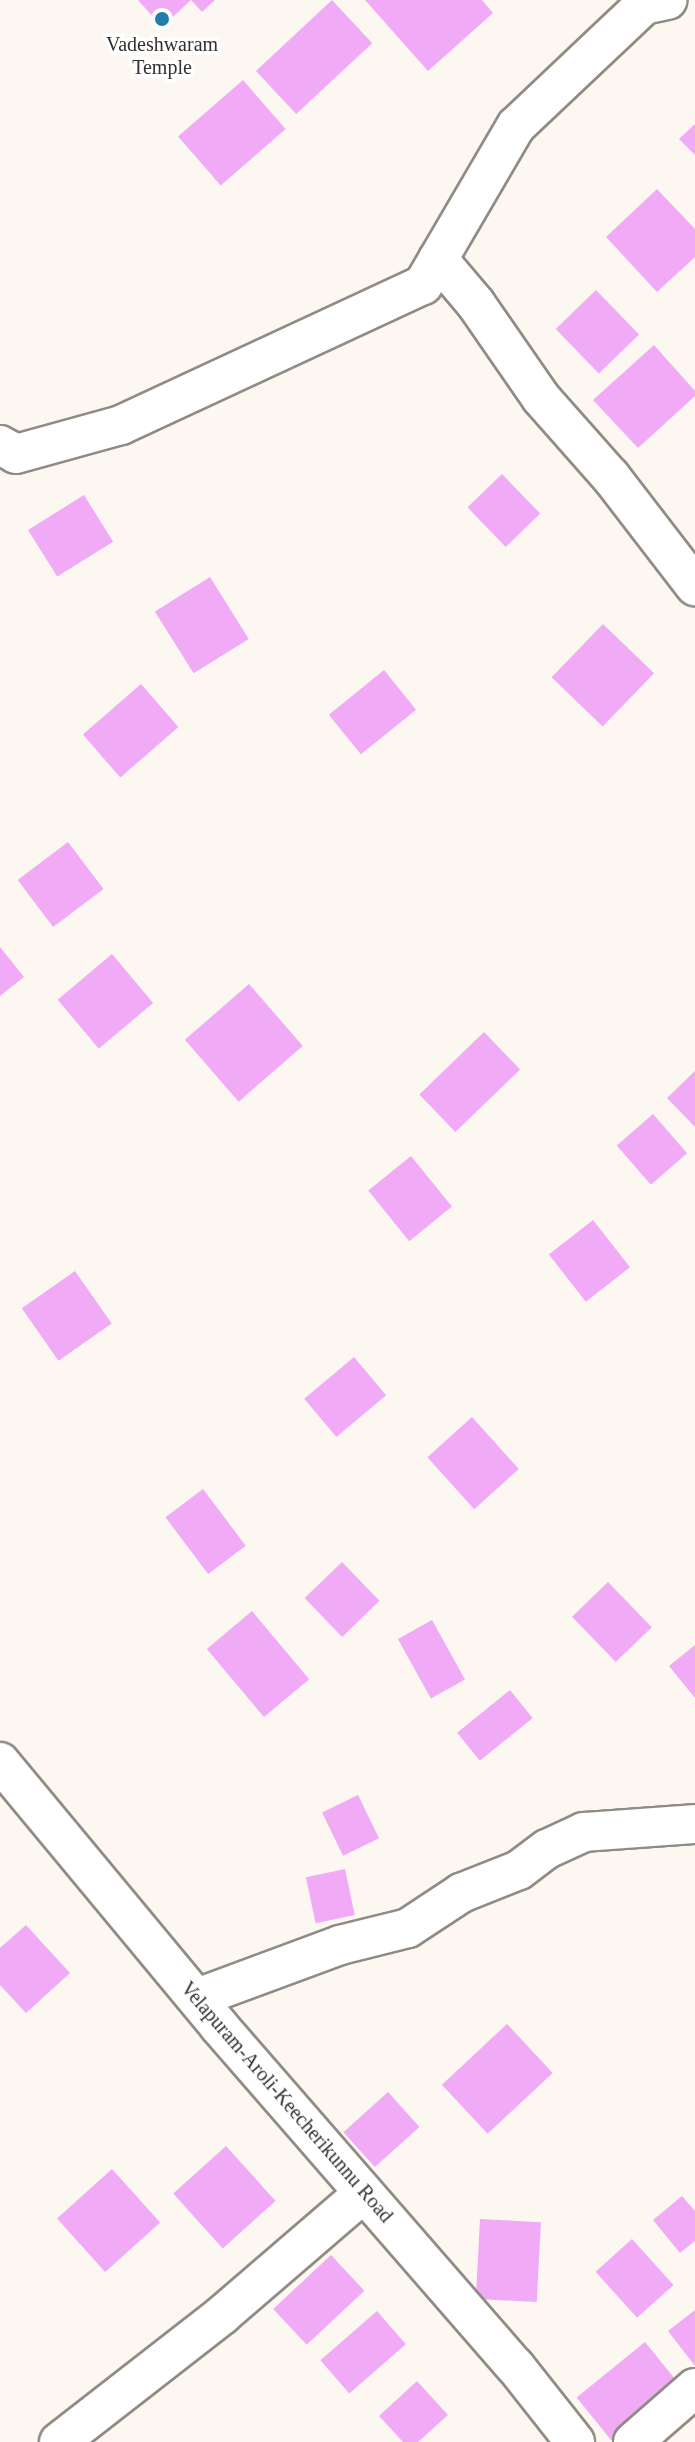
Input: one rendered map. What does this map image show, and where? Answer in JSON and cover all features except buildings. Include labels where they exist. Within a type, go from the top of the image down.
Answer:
[{"type":"street","points":[[0,445],[16,454],[121,425],[423,285],[516,126],[644,5],[667,0]]},
{"type":"street","points":[[438,259],[476,304],[541,398],[611,477],[695,586]]},
{"type":"street","name":"Velapuram-Aroli-Keecherikunnu Road","points":[[0,1762],[197,1998],[515,2366],[575,2442]]},
{"type":"street","points":[[197,1998],[340,1945],[408,1928],[461,1893],[519,1870],[547,1849],[584,1832],[695,1824]]},
{"type":"street","points":[[59,2442],[222,2315],[364,2193]]},
{"type":"street","points":[[633,2442],[695,2388]]},
{"type":"place","name":"Vadeshwaram Temple","points":[[162,19]]}]
